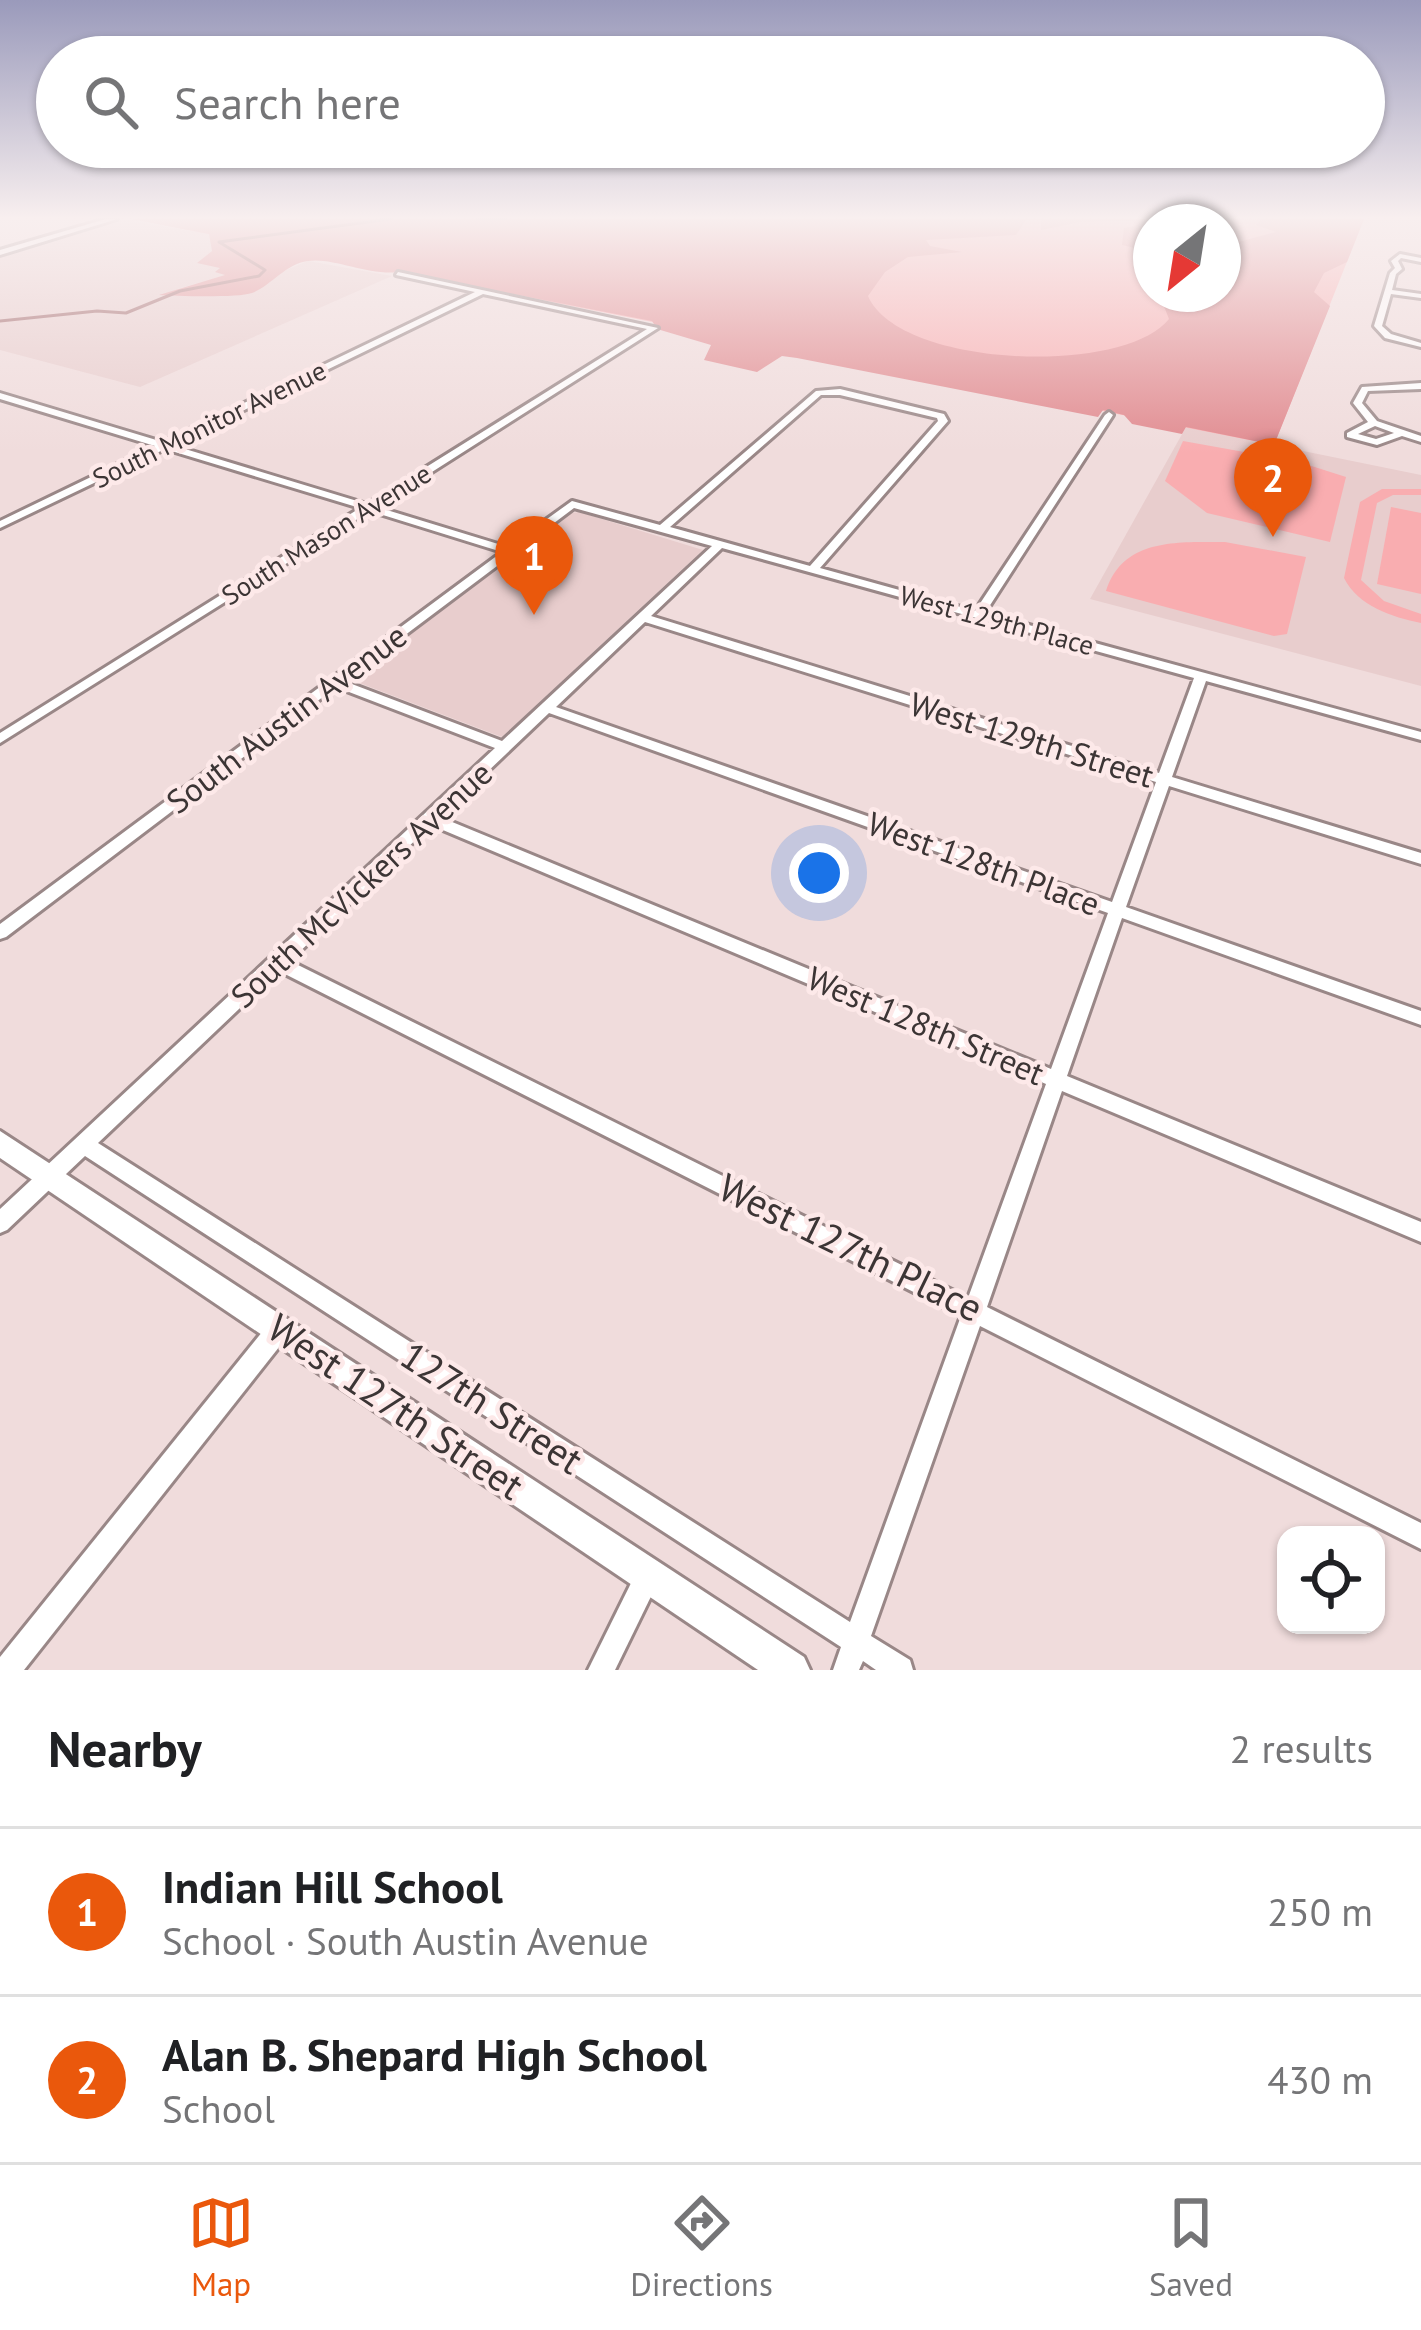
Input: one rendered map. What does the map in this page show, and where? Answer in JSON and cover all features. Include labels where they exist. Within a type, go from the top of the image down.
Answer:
[{"type":"main road","name":"West 127th Street","points":[[0,1142],[791,1670]]},
{"type":"street","name":"South Monitor Avenue","points":[[0,525],[471,297]]},
{"type":"street","name":"South Mason Avenue","points":[[0,739],[653,331],[649,325],[512,297]]},
{"type":"street","points":[[1387,297],[1378,326],[1381,331],[1421,344]]},
{"type":"street","points":[[1421,386],[1365,389],[1357,403],[1374,424],[1421,439]]},
{"type":"street","points":[[663,528],[815,395],[825,392],[941,416],[943,422],[812,569]]},
{"type":"street","points":[[0,396],[508,550]]},
{"type":"street","points":[[0,406],[13,400]]},
{"type":"street","points":[[979,614],[1109,415]]},
{"type":"street","points":[[1374,424],[1350,435],[1377,442],[1399,434]]},
{"type":"street","name":"West 129th Place","points":[[572,504],[1421,736]]},
{"type":"street","name":"South Austin Avenue","points":[[0,933],[572,504]]},
{"type":"street","name":"South McVickers Avenue","points":[[0,1223],[720,544]]},
{"type":"street","name":"West 129th Street","points":[[643,617],[1421,860]]},
{"type":"street","points":[[846,1670],[1201,676]]},
{"type":"street","points":[[334,682],[506,747]]},
{"type":"street","name":"West 128th Place","points":[[547,708],[1421,1018]]},
{"type":"street","name":"West 128th Street","points":[[430,819],[1421,1232]]},
{"type":"street","name":"West 127th Place","points":[[279,963],[1421,1536]]},
{"type":"street","name":"127th Street","points":[[84,1145],[900,1670]]},
{"type":"street","points":[[7,1670],[279,1329]]},
{"type":"street","points":[[601,1670],[649,1575]]},
{"type":"shaded area","points":[[0,297],[344,297],[140,387],[0,350]]},
{"type":"shaded area","points":[[526,297],[1133,297],[1133,312],[1241,312],[1241,297],[1333,297],[1274,445]]},
{"type":"shaded area","points":[[528,297],[869,297],[888,320],[922,338],[1013,356],[1107,350],[1144,337],[1169,319],[1166,312],[1241,312],[1241,297],[1320,297],[1330,306],[1274,445],[1186,427],[1182,434],[1132,424],[1124,415],[1103,410],[1098,417],[797,358],[782,356],[757,372],[704,360],[711,345],[657,329],[652,321]]},
{"type":"shaded area","points":[[1186,427],[1421,475],[1421,686],[1090,599]]},
{"type":"shaded area","points":[[1183,441],[1299,462],[1346,477],[1330,542],[1207,513],[1165,481]]},
{"type":"shaded area","points":[[1382,489],[1421,489],[1421,495],[1393,495],[1377,503],[1361,580],[1384,601],[1421,614],[1421,623],[1367,603],[1344,578],[1360,502]]},
{"type":"shaded area","points":[[1391,507],[1421,513],[1421,594],[1377,584]]},
{"type":"shaded area","points":[[579,512],[703,550],[502,737],[349,679],[565,514]]},
{"type":"shaded area","points":[[1225,542],[1306,557],[1287,634],[1274,636],[1106,591],[1114,574],[1138,552],[1171,544]]},
{"type":"waterway","points":[[0,321],[97,311],[126,313],[165,297]]},
{"type":"place","name":"Alan B. Shepard High School","points":[[1273,537]]},
{"type":"place","name":"Indian Hill School","points":[[534,615]]}]
